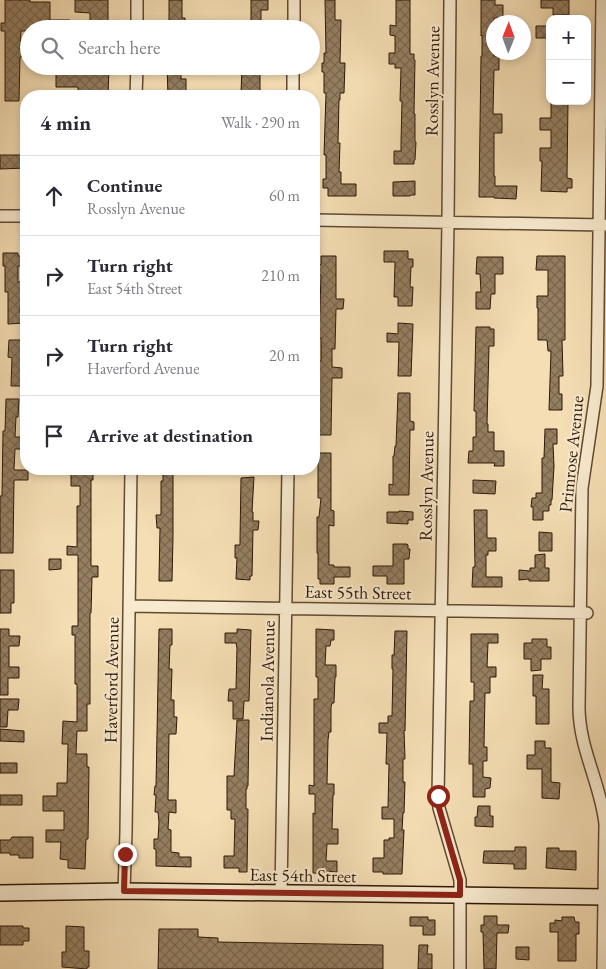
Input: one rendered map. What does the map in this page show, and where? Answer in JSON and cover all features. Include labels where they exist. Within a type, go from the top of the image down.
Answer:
[{"type":"street","points":[[137,0],[137,20]]},
{"type":"street","points":[[294,0],[294,20]]},
{"type":"street","name":"Rosslyn Avenue","points":[[450,0],[438,803],[460,880],[460,969]]},
{"type":"street","name":"Primrose Avenue","points":[[602,0],[602,225],[597,386],[582,488],[583,613],[579,722],[604,820],[605,897],[603,969]]},
{"type":"street","points":[[136,90],[137,75]]},
{"type":"street","points":[[293,75],[293,90]]},
{"type":"street","points":[[0,216],[20,216]]},
{"type":"street","points":[[320,220],[602,225]]},
{"type":"street","name":"Haverford Avenue","points":[[124,891],[131,475]]},
{"type":"street","name":"Indianola Avenue","points":[[281,893],[288,475]]},
{"type":"street","name":"East 55th Street","points":[[129,606],[583,613]]},
{"type":"street","name":"East 54th Street","points":[[0,893],[124,891],[605,897]]},
{"type":"building","points":[[5,0],[50,2],[50,20],[20,20],[19,101],[5,101],[5,31],[1,31],[1,23],[5,23]]},
{"type":"building","points":[[75,0],[108,0],[108,20],[90,20],[90,13],[75,12]]},
{"type":"building","points":[[169,0],[182,0],[182,18],[185,18],[185,20],[169,20]]},
{"type":"building","points":[[251,0],[268,0],[268,10],[261,10],[261,20],[251,20]]},
{"type":"building","points":[[325,0],[335,0],[335,20],[341,20],[340,63],[345,63],[344,93],[340,93],[339,100],[339,172],[341,172],[341,184],[356,184],[356,196],[328,196],[328,188],[323,188],[323,179],[326,179],[326,155],[324,155],[326,93],[324,93],[324,72],[322,72],[324,53],[326,53]]},
{"type":"building","points":[[396,0],[410,0],[410,54],[414,54],[415,60],[414,114],[416,142],[414,164],[394,164],[394,151],[401,151],[402,101],[400,101],[401,68],[395,68],[395,64],[389,64],[389,53],[395,53],[395,36],[390,35],[390,25],[396,26]]},
{"type":"building","points":[[481,0],[495,0],[495,5],[503,5],[503,15],[486,15],[486,60],[499,60],[499,70],[494,70],[493,114],[502,114],[502,133],[494,133],[495,186],[517,186],[516,199],[479,197]]},
{"type":"building","points":[[541,0],[569,0],[569,15],[553,15],[553,8],[541,8]]},
{"type":"building","points":[[536,26],[546,26],[546,38],[536,38]]},
{"type":"building","points":[[56,75],[109,75],[108,90],[78,90],[78,87],[56,87]]},
{"type":"building","points":[[167,75],[181,75],[181,79],[186,79],[186,90],[168,90]]},
{"type":"building","points":[[242,75],[260,75],[260,90],[241,90]]},
{"type":"building","points":[[551,105],[568,105],[567,178],[572,179],[572,188],[567,188],[567,192],[541,191],[542,161],[540,161],[540,148],[551,148],[551,130],[540,130],[540,118],[551,118]]},
{"type":"building","points":[[0,155],[20,155],[20,168],[0,169]]},
{"type":"building","points":[[415,181],[415,195],[393,196],[393,182]]},
{"type":"building","points":[[384,251],[408,251],[408,259],[413,259],[410,287],[413,287],[412,306],[398,306],[398,297],[394,297],[395,262],[384,262]]},
{"type":"building","points":[[3,253],[18,253],[18,256],[20,256],[18,282],[20,282],[20,323],[8,324],[8,292],[5,292],[5,266],[3,266]]},
{"type":"building","points":[[321,256],[336,256],[336,299],[344,299],[343,309],[336,309],[335,349],[332,349],[332,367],[342,368],[342,378],[332,378],[331,435],[320,435]]},
{"type":"building","points":[[537,256],[565,256],[565,340],[562,340],[563,376],[559,376],[559,394],[562,394],[562,410],[549,410],[551,351],[548,351],[547,340],[538,340],[537,308],[537,296],[548,296],[548,270],[536,270]]},
{"type":"building","points":[[477,257],[503,257],[503,274],[495,274],[495,294],[491,294],[490,309],[476,309],[476,292],[481,292],[480,274],[476,274]]},
{"type":"building","points":[[398,323],[413,324],[411,376],[398,376],[399,342],[387,342],[387,333],[398,334]]},
{"type":"building","points":[[476,327],[490,327],[490,329],[494,329],[494,346],[489,346],[487,424],[488,432],[494,432],[494,451],[504,451],[504,466],[494,466],[495,463],[468,463],[469,451],[473,451],[473,437],[476,437],[476,411],[474,411]]},
{"type":"building","points":[[9,340],[20,340],[20,386],[11,386],[12,358],[8,357]]},
{"type":"building","points":[[398,393],[410,393],[410,421],[414,422],[414,430],[410,430],[409,495],[389,495],[389,484],[393,485],[393,456],[396,446]]},
{"type":"building","points":[[6,399],[19,399],[15,437],[20,437],[20,449],[15,449],[14,470],[20,470],[20,475],[28,475],[28,480],[14,480],[13,553],[0,553],[0,496],[2,496],[3,431],[5,431]]},
{"type":"building","points":[[545,429],[557,429],[557,444],[553,444],[552,500],[551,505],[549,505],[549,511],[543,511],[543,520],[533,520],[532,498],[536,498],[536,493],[542,493],[542,458],[544,458]]},
{"type":"building","points":[[320,453],[331,453],[331,510],[334,511],[334,526],[329,525],[329,565],[334,565],[334,567],[350,567],[350,577],[334,577],[334,584],[320,584],[320,579],[318,579],[317,517],[319,517],[321,498],[318,498]]},
{"type":"building","points":[[71,475],[93,475],[93,480],[91,480],[91,566],[98,566],[98,577],[92,577],[90,704],[87,704],[87,731],[77,731],[76,754],[87,754],[87,767],[89,767],[88,839],[86,839],[85,869],[68,868],[68,860],[60,859],[61,842],[46,842],[46,830],[64,830],[64,811],[43,811],[43,796],[57,796],[57,783],[67,783],[68,744],[62,744],[63,721],[77,722],[75,635],[72,635],[72,626],[78,626],[78,555],[67,555],[67,546],[77,547],[77,506],[80,506],[80,486],[71,486]]},
{"type":"building","points":[[163,475],[173,475],[172,581],[159,581],[160,528],[157,528],[156,515],[161,515],[161,481],[163,481]]},
{"type":"building","points":[[254,477],[253,521],[259,521],[258,530],[253,530],[252,576],[250,576],[250,580],[236,579],[237,558],[235,558],[235,545],[240,545],[241,478]]},
{"type":"building","points":[[473,480],[496,481],[495,494],[473,493]]},
{"type":"building","points":[[474,510],[487,510],[487,538],[496,538],[496,551],[488,551],[488,555],[486,555],[486,577],[502,577],[502,587],[472,587],[473,567],[475,567]]},
{"type":"building","points":[[387,512],[413,512],[413,520],[408,520],[408,524],[387,523]]},
{"type":"building","points":[[539,532],[552,533],[552,551],[539,551]]},
{"type":"building","points":[[393,544],[407,544],[408,549],[410,549],[409,559],[404,559],[404,584],[387,584],[387,576],[373,576],[373,566],[393,566]]},
{"type":"building","points":[[545,554],[545,568],[549,568],[549,581],[519,580],[519,570],[530,571],[530,568],[535,568],[535,555]]},
{"type":"building","points":[[49,559],[61,559],[61,569],[49,570]]},
{"type":"building","points":[[0,570],[14,570],[14,603],[11,603],[11,613],[0,613]]},
{"type":"building","points":[[0,629],[9,629],[9,636],[20,636],[19,646],[9,646],[9,667],[19,667],[19,678],[8,678],[8,695],[0,695]]},
{"type":"building","points":[[159,629],[172,629],[169,669],[172,669],[171,700],[174,700],[174,717],[177,717],[176,734],[169,734],[168,800],[176,800],[176,813],[169,812],[168,829],[171,830],[171,852],[179,853],[179,857],[191,857],[191,867],[156,866],[154,839],[158,839],[159,822],[158,812],[155,812],[156,795],[154,795],[156,786]]},
{"type":"building","points":[[237,629],[251,630],[249,701],[244,701],[243,719],[233,719],[233,701],[228,701],[229,689],[236,689],[237,648],[236,643],[225,643],[225,633],[237,633]]},
{"type":"building","points":[[316,629],[334,630],[334,640],[331,640],[330,646],[326,646],[325,665],[336,665],[334,703],[332,703],[331,707],[331,732],[329,732],[328,740],[327,784],[334,784],[332,829],[338,829],[338,844],[327,844],[326,861],[337,861],[337,872],[326,871],[326,874],[313,873],[313,813],[315,814],[315,794],[309,794],[309,785],[314,786],[314,699],[318,699]]},
{"type":"building","points":[[395,631],[407,631],[402,874],[383,874],[383,872],[373,872],[373,858],[384,858],[384,840],[394,838],[394,819],[382,819],[382,807],[388,807],[389,764],[386,764],[387,733],[379,733],[379,723],[388,723],[388,716],[392,716],[392,655],[394,655]]},
{"type":"building","points":[[471,634],[498,634],[498,643],[488,643],[487,667],[496,667],[496,677],[490,677],[490,693],[485,693],[484,747],[487,747],[487,761],[483,761],[483,777],[491,778],[490,788],[485,789],[485,797],[473,797],[473,764],[469,764],[470,701],[474,701],[474,682],[471,682]]},
{"type":"building","points":[[532,639],[547,639],[547,647],[551,647],[551,659],[541,659],[541,670],[531,671],[531,659],[524,659],[524,643],[532,643]]},
{"type":"building","points":[[533,675],[543,675],[542,689],[549,689],[549,724],[536,724],[536,696],[533,696]]},
{"type":"building","points":[[0,699],[19,699],[18,710],[8,710],[7,727],[0,727]]},
{"type":"building","points":[[237,720],[249,720],[248,786],[246,789],[246,809],[248,809],[247,872],[239,872],[239,868],[224,868],[224,856],[234,856],[235,819],[231,819],[231,810],[227,810],[227,776],[234,776]]},
{"type":"building","points":[[0,729],[24,731],[24,742],[0,741]]},
{"type":"building","points":[[535,741],[545,741],[545,748],[551,748],[551,782],[560,783],[559,799],[542,798],[542,769],[527,769],[527,755],[535,755]]},
{"type":"building","points":[[0,763],[17,763],[17,773],[0,773]]},
{"type":"building","points":[[0,795],[22,795],[22,805],[0,805]]},
{"type":"building","points":[[478,806],[490,806],[490,816],[493,816],[493,827],[475,826]]},
{"type":"building","points":[[12,837],[33,837],[33,858],[19,858],[19,855],[0,853],[0,840],[10,840]]},
{"type":"building","points":[[515,847],[526,847],[526,869],[514,869],[514,864],[483,863],[484,851],[515,851]]},
{"type":"building","points":[[547,848],[559,848],[559,851],[576,851],[576,870],[546,868]]},
{"type":"building","points":[[484,916],[497,916],[497,925],[509,925],[508,933],[497,933],[496,969],[484,969],[483,932],[481,932],[481,925],[484,925]]},
{"type":"building","points":[[410,917],[428,917],[428,920],[435,920],[435,935],[423,935],[423,926],[410,926]]},
{"type":"building","points":[[562,917],[574,917],[575,922],[579,922],[579,934],[576,934],[576,961],[558,961],[558,932],[550,932],[550,923],[555,923],[555,920],[562,921]]},
{"type":"building","points":[[0,926],[23,926],[23,928],[29,928],[29,941],[23,941],[23,945],[0,945]]},
{"type":"building","points":[[66,926],[84,927],[84,951],[89,951],[89,967],[87,969],[62,967],[62,952],[66,952]]},
{"type":"building","points":[[159,929],[198,929],[198,937],[218,938],[218,942],[383,945],[383,969],[158,969]]},
{"type":"building","points":[[419,945],[428,945],[427,954],[432,954],[432,969],[418,969]]},
{"type":"building","points":[[516,947],[529,947],[529,960],[516,959]]},
{"type":"route","points":[[125,854],[124,891],[460,895],[460,880],[439,808],[438,796]]}]
